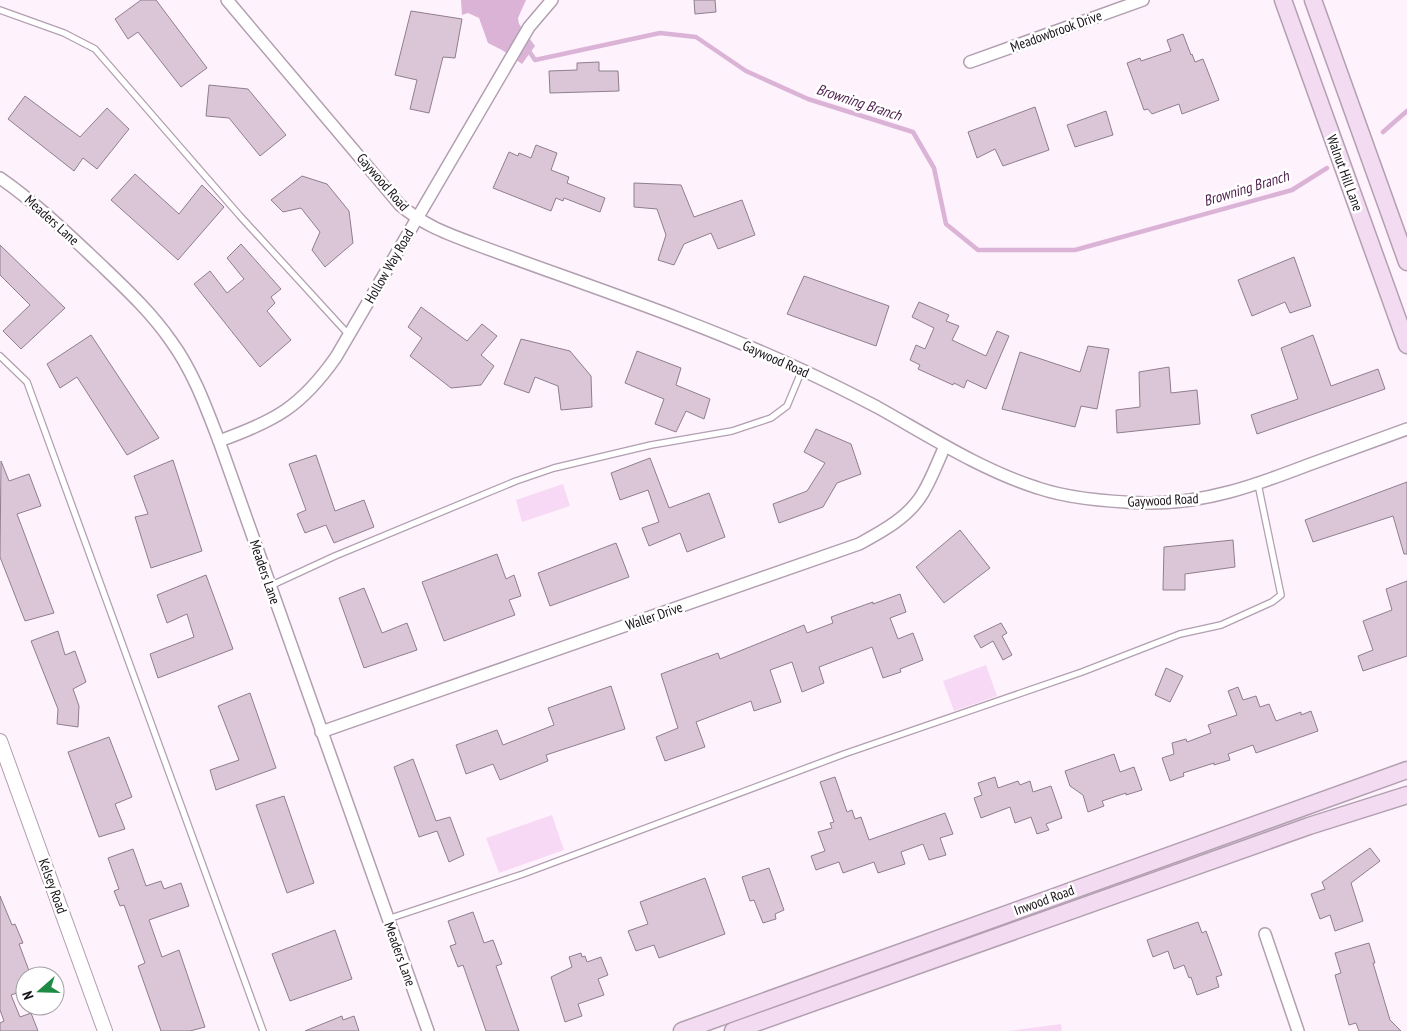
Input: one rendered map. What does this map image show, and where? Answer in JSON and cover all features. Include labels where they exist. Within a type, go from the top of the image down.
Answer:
[{"type":"main road","name":"Walnut Hill Lane","points":[[1283,0],[1407,345]]},
{"type":"main road","name":"Walnut Hill Lane","points":[[1313,0],[1407,262]]},
{"type":"main road","name":"Inwood Road","points":[[682,1031],[1407,770]]},
{"type":"main road","name":"Inwood Road","points":[[733,1031],[1309,826],[1407,795]]},
{"type":"main road","points":[[1189,848],[1195,867]]},
{"type":"main road","points":[[920,945],[927,962]]},
{"type":"street","name":"Gaywood Road","points":[[227,0],[400,205],[416,219],[472,243],[723,335],[802,370],[874,406],[1002,476],[1041,489],[1102,501],[1180,502],[1258,484],[1407,429]]},
{"type":"street","name":"Hollow Way Road","points":[[218,441],[268,422],[289,409],[311,390],[324,375],[506,69],[529,27],[552,0]]},
{"type":"street","name":"Meadowbrook Drive","points":[[970,62],[1143,0]]},
{"type":"street","name":"Meaders Lane","points":[[0,178],[23,194],[56,222],[138,300],[172,342],[190,373],[208,411],[428,1031]]},
{"type":"street","name":"Waller Drive","points":[[321,732],[859,544],[883,532],[904,516],[923,494],[945,446]]},
{"type":"street","name":"Kelsey Road","points":[[0,741],[105,1031]]},
{"type":"street","points":[[1264,934],[1298,1031]]},
{"type":"lane","points":[[0,10],[64,33],[95,48],[240,216],[349,335]]},
{"type":"lane","points":[[0,356],[27,382],[263,1031]]},
{"type":"lane","points":[[270,586],[335,556],[516,481],[554,468],[651,445],[732,431],[771,418],[787,406],[802,370]]},
{"type":"lane","points":[[388,919],[523,874],[844,754],[1082,672],[1180,634],[1221,625],[1272,602],[1281,595],[1258,484]]},
{"type":"shaded area","points":[[461,0],[526,0],[518,18],[519,24],[535,46],[522,64],[488,43],[479,18],[468,13],[462,15]]},
{"type":"shaded area","points":[[563,484],[570,506],[522,522],[516,500]]},
{"type":"shaded area","points":[[986,665],[997,696],[954,711],[943,681]]},
{"type":"shaded area","points":[[552,815],[564,850],[499,873],[486,838]]},
{"type":"shaded area","points":[[1061,1024],[1062,1031],[1008,1031]]},
{"type":"building","points":[[141,0],[156,0],[207,68],[181,87],[138,32],[128,39],[115,19]]},
{"type":"building","points":[[694,0],[715,0],[716,12],[695,14]]},
{"type":"building","points":[[411,11],[462,19],[455,58],[443,57],[429,113],[410,109],[417,80],[395,75]]},
{"type":"building","points":[[1183,34],[1195,62],[1203,59],[1219,100],[1182,114],[1179,104],[1152,114],[1148,109],[1144,110],[1127,63],[1140,58],[1141,61],[1171,51],[1167,40]]},
{"type":"building","points":[[599,62],[599,71],[618,71],[619,91],[550,93],[549,71],[577,70],[577,63]]},
{"type":"building","points":[[209,85],[248,89],[286,135],[260,156],[229,118],[206,116]]},
{"type":"building","points":[[25,96],[80,137],[107,108],[129,129],[97,169],[83,158],[74,171],[8,119]]},
{"type":"building","points":[[1035,107],[1049,150],[1003,166],[995,149],[977,158],[968,132]]},
{"type":"building","points":[[1106,111],[1113,135],[1075,147],[1067,125]]},
{"type":"building","points":[[536,145],[557,153],[551,170],[569,177],[567,183],[605,198],[600,212],[564,198],[563,201],[556,198],[551,211],[493,188],[509,152],[518,156],[519,153],[531,158]]},
{"type":"building","points":[[135,174],[179,214],[202,185],[224,207],[178,260],[111,200]]},
{"type":"building","points":[[302,176],[327,184],[349,211],[353,243],[325,267],[312,250],[320,232],[301,208],[283,212],[271,200]]},
{"type":"building","points":[[634,183],[681,185],[694,217],[742,200],[755,235],[718,249],[711,233],[684,244],[674,265],[658,260],[666,235],[657,209],[634,207]]},
{"type":"building","points":[[241,244],[281,289],[271,297],[275,303],[267,311],[291,340],[260,367],[194,284],[210,271],[227,293],[244,279],[227,258]]},
{"type":"building","points":[[0,245],[65,308],[21,349],[3,331],[30,305],[0,275]]},
{"type":"building","points":[[1294,257],[1311,306],[1290,313],[1285,302],[1252,316],[1238,280]]},
{"type":"building","points":[[804,276],[889,306],[876,346],[787,314]]},
{"type":"building","points":[[919,302],[949,315],[946,321],[959,326],[952,340],[986,356],[997,331],[1009,336],[986,389],[967,380],[964,388],[954,383],[953,385],[918,369],[920,365],[910,360],[916,345],[925,349],[934,328],[912,317]]},
{"type":"building","points":[[421,307],[467,341],[482,324],[497,336],[481,355],[494,366],[481,385],[451,388],[410,356],[422,338],[408,327]]},
{"type":"building","points":[[91,335],[159,438],[127,455],[77,377],[60,388],[47,364]]},
{"type":"building","points":[[1313,335],[1331,386],[1378,369],[1385,389],[1257,434],[1251,415],[1298,399],[1281,348]]},
{"type":"building","points":[[521,339],[570,351],[591,376],[592,407],[561,410],[558,386],[535,377],[529,393],[504,384]]},
{"type":"building","points":[[1088,346],[1109,349],[1097,409],[1081,406],[1075,427],[1002,409],[1020,352],[1080,372]]},
{"type":"building","points":[[637,351],[681,368],[676,385],[710,399],[704,419],[686,411],[676,432],[655,424],[664,399],[625,383]]},
{"type":"building","points":[[1169,367],[1171,393],[1197,390],[1200,424],[1117,433],[1116,410],[1140,407],[1139,372]]},
{"type":"building","points":[[816,429],[851,444],[861,474],[837,483],[823,507],[779,523],[773,504],[807,491],[825,463],[804,452]]},
{"type":"building","points":[[316,455],[335,511],[364,500],[374,527],[334,543],[326,525],[305,533],[297,514],[306,510],[289,464]]},
{"type":"building","points":[[650,458],[669,508],[709,493],[725,537],[687,552],[680,533],[649,546],[642,528],[659,522],[648,490],[620,500],[611,473]]},
{"type":"building","points":[[173,460],[202,551],[151,568],[135,517],[148,514],[134,476]]},
{"type":"building","points":[[1,461],[9,481],[29,474],[41,506],[17,514],[54,613],[25,621],[0,557]]},
{"type":"building","points":[[1407,482],[1407,554],[1404,554],[1393,516],[1313,542],[1305,520]]},
{"type":"building","points":[[960,530],[990,568],[944,603],[916,567]]},
{"type":"building","points":[[1233,540],[1235,567],[1185,574],[1185,590],[1163,590],[1164,547]]},
{"type":"building","points":[[616,543],[629,577],[550,606],[538,573]]},
{"type":"building","points":[[497,554],[506,579],[514,575],[521,596],[509,600],[515,615],[444,641],[422,582]]},
{"type":"building","points":[[206,575],[233,649],[158,678],[150,654],[194,637],[187,614],[167,623],[157,595]]},
{"type":"building","points":[[1407,581],[1407,656],[1363,671],[1358,656],[1373,650],[1363,621],[1392,610],[1386,589]]},
{"type":"building","points":[[364,588],[382,633],[407,623],[417,650],[364,668],[339,598]]},
{"type":"building","points":[[900,594],[906,612],[890,618],[898,639],[913,633],[923,660],[900,669],[901,672],[883,678],[872,647],[819,667],[824,683],[802,692],[792,662],[770,670],[781,702],[754,711],[751,701],[696,722],[705,747],[665,761],[656,737],[678,728],[661,674],[718,653],[720,659],[804,625],[807,633],[833,623],[831,617]]},
{"type":"building","points":[[1001,623],[1007,633],[1002,636],[1012,655],[1003,660],[993,641],[981,648],[974,636]]},
{"type":"building","points":[[58,631],[65,655],[75,651],[86,682],[73,689],[79,706],[78,727],[57,724],[58,709],[31,641]]},
{"type":"building","points":[[1166,668],[1183,676],[1170,702],[1155,695]]},
{"type":"building","points":[[611,686],[625,729],[546,755],[548,761],[500,780],[493,764],[466,774],[456,745],[497,730],[503,745],[554,725],[548,708]]},
{"type":"building","points":[[1238,687],[1243,700],[1256,696],[1260,707],[1269,704],[1276,721],[1301,712],[1301,715],[1311,711],[1318,731],[1256,753],[1253,745],[1228,754],[1230,760],[1183,773],[1184,776],[1170,781],[1162,758],[1174,754],[1172,743],[1186,739],[1187,742],[1211,733],[1208,725],[1237,715],[1228,691]]},
{"type":"building","points":[[250,693],[276,768],[216,790],[210,770],[239,760],[218,706]]},
{"type":"building","points":[[109,737],[132,797],[115,804],[125,829],[99,837],[68,752]]},
{"type":"building","points":[[1114,754],[1120,772],[1134,767],[1142,790],[1102,801],[1104,806],[1088,812],[1083,795],[1070,786],[1065,771]]},
{"type":"building","points":[[413,759],[436,821],[450,817],[464,855],[449,862],[437,831],[419,837],[394,767]]},
{"type":"building","points":[[835,777],[847,812],[852,810],[855,819],[861,817],[869,840],[945,813],[953,834],[940,838],[946,855],[929,860],[923,844],[901,852],[905,864],[878,873],[874,862],[843,873],[839,862],[816,870],[811,856],[825,851],[818,832],[832,828],[830,823],[834,822],[820,782]]},
{"type":"building","points":[[995,777],[998,788],[1018,781],[1020,785],[1030,781],[1033,792],[1051,786],[1062,818],[1046,824],[1049,830],[1037,834],[1031,817],[1015,823],[1010,807],[981,818],[974,798],[982,795],[978,783]]},
{"type":"building","points":[[284,796],[314,883],[287,893],[256,805]]},
{"type":"building","points":[[1370,848],[1380,861],[1351,883],[1363,921],[1335,931],[1330,915],[1320,919],[1311,894],[1325,889],[1322,882]]},
{"type":"building","points":[[133,849],[146,886],[161,881],[164,889],[181,883],[189,906],[149,920],[162,957],[179,950],[205,1027],[190,1031],[161,1031],[138,966],[145,963],[124,905],[120,906],[114,891],[119,889],[108,858]]},
{"type":"building","points":[[769,868],[784,910],[775,914],[776,919],[763,923],[754,900],[750,901],[742,877]]},
{"type":"building","points":[[705,878],[725,934],[659,958],[654,945],[636,951],[628,931],[648,924],[640,902]]},
{"type":"building","points":[[0,896],[12,925],[15,924],[23,943],[19,944],[27,966],[15,966],[15,994],[11,995],[15,1005],[15,1016],[32,1016],[38,1031],[0,1031],[0,1023],[4,1021],[0,1010]]},
{"type":"building","points":[[473,912],[484,943],[493,940],[502,964],[496,966],[519,1031],[486,1031],[463,965],[458,967],[450,946],[456,944],[448,921]]},
{"type":"building","points":[[1198,922],[1202,933],[1206,931],[1222,975],[1216,977],[1219,987],[1197,995],[1191,977],[1189,978],[1184,965],[1174,969],[1168,951],[1153,957],[1147,940]]},
{"type":"building","points":[[335,930],[352,979],[290,1001],[272,954]]},
{"type":"building","points":[[1369,943],[1390,1020],[1401,1031],[1359,1031],[1356,1023],[1349,1025],[1335,975],[1341,973],[1335,953]]},
{"type":"building","points":[[581,953],[582,957],[585,956],[587,962],[601,957],[608,975],[598,979],[604,995],[578,1004],[582,1016],[565,1022],[551,977],[572,967],[569,957]]},
{"type":"building","points":[[342,1016],[343,1020],[354,1016],[359,1031],[305,1031]]},
{"type":"waterway","name":"Browning Branch","points":[[527,48],[535,60],[660,33],[696,37],[746,71],[808,99],[913,132],[934,168],[946,224],[978,250],[1075,250],[1292,190],[1327,168]]},
{"type":"waterway","name":"Browning Branch","points":[[1383,132],[1407,111]]}]
